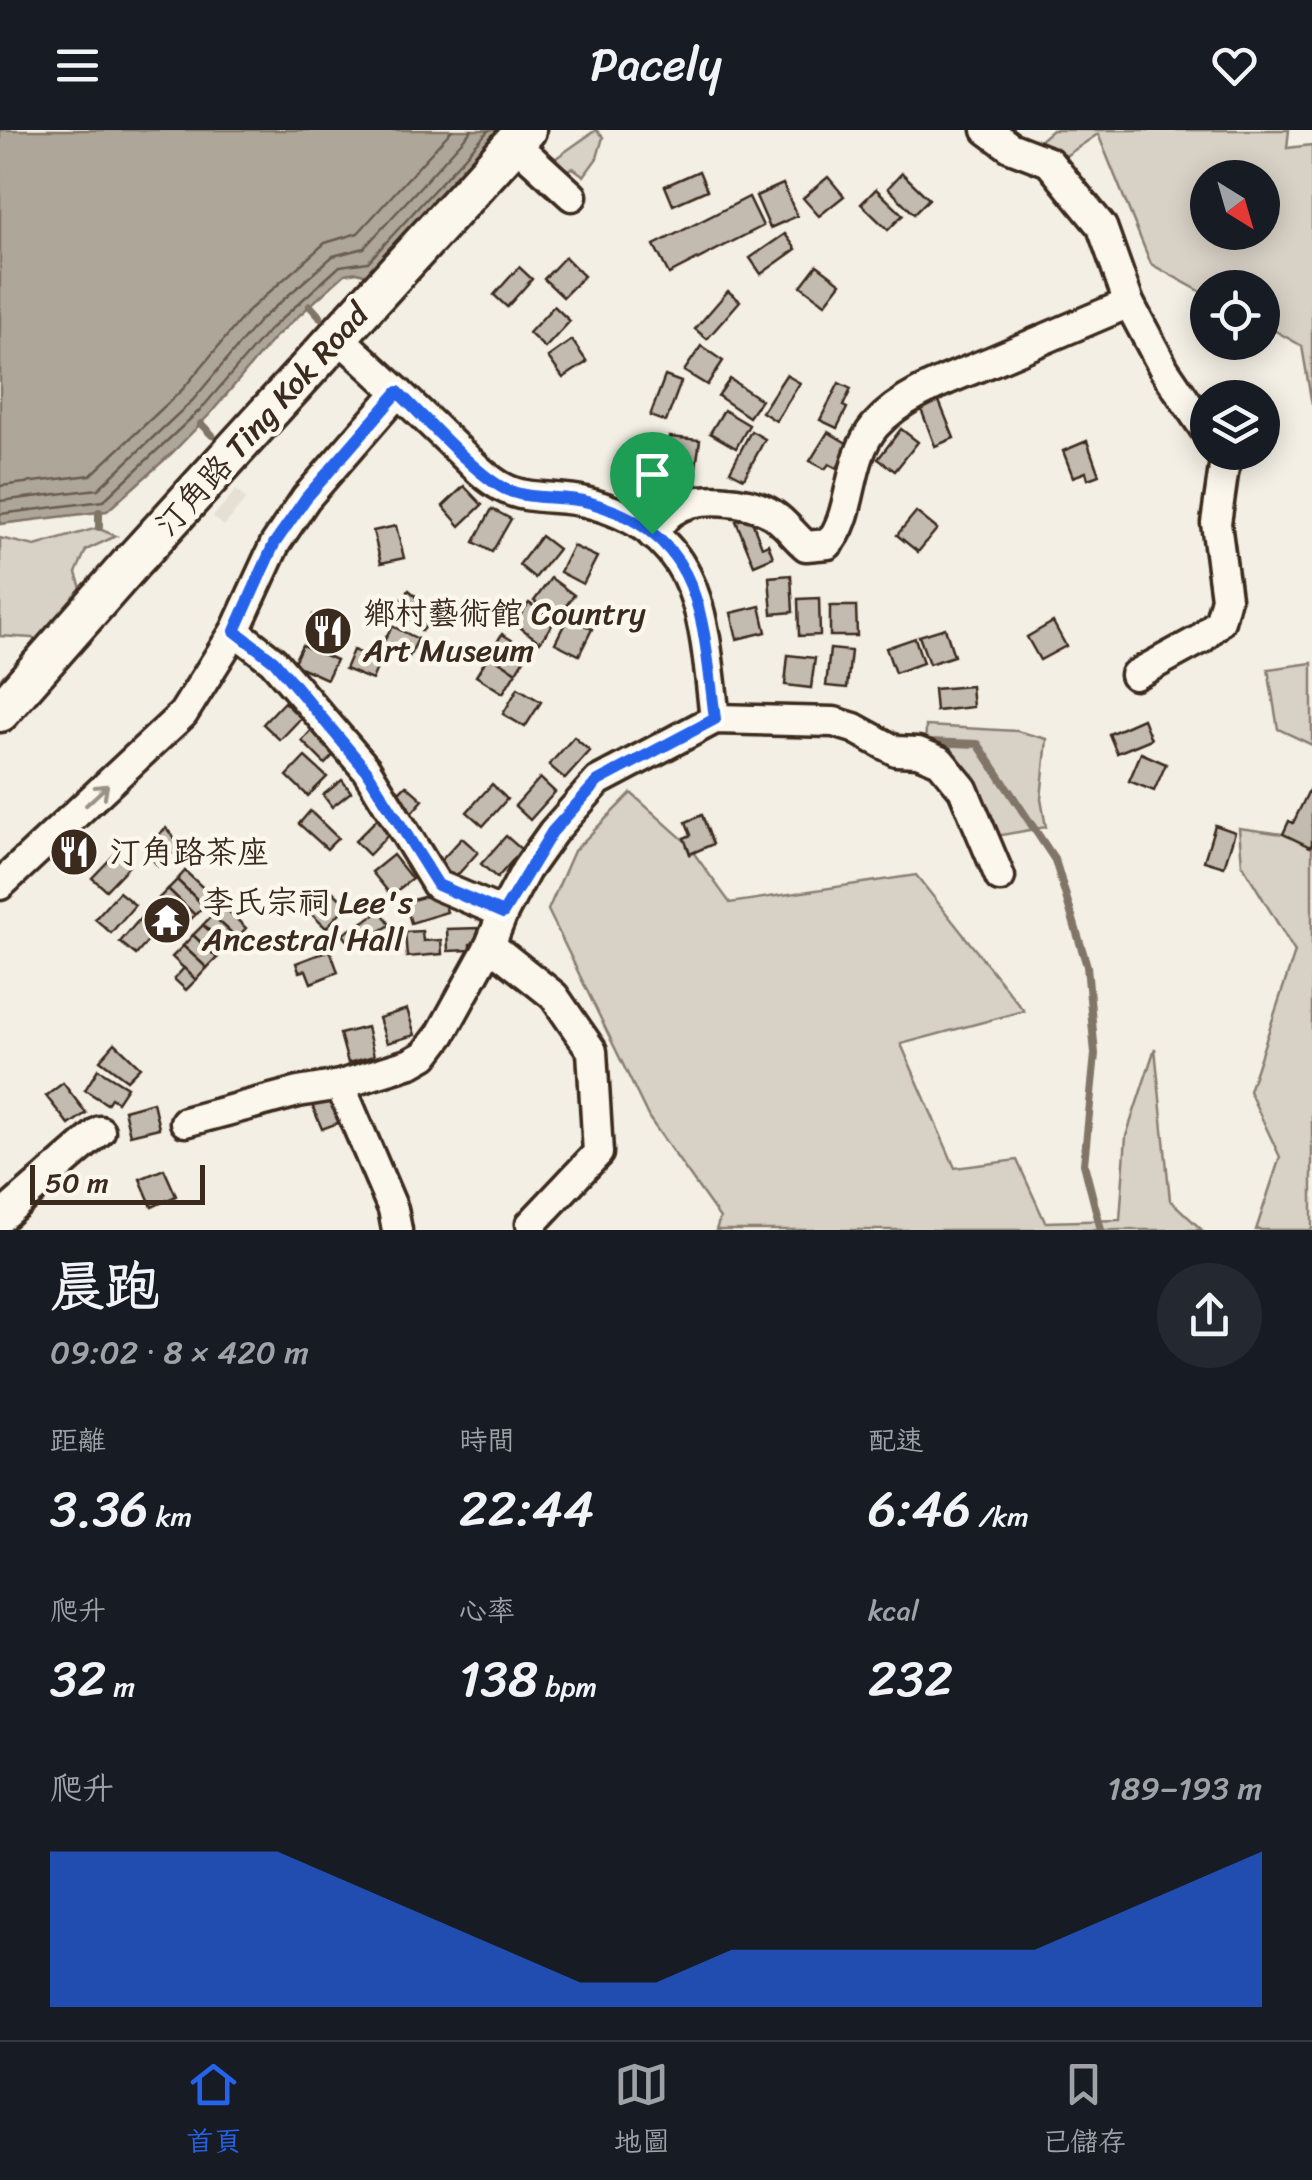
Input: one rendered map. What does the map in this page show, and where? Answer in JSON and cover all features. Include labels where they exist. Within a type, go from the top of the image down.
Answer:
[{"type":"main road","name":"汀角路 Ting Kok Road","points":[[0,712],[520,136]]},
{"type":"street","points":[[987,130],[1010,147],[1048,162],[1102,227],[1129,302],[1164,370],[1190,408]]},
{"type":"street","points":[[520,136],[572,196]]},
{"type":"street","points":[[652,534],[674,510],[703,502],[732,502],[757,506],[772,514],[806,546],[828,544],[842,526],[852,472],[873,428],[892,410],[928,389],[1129,302]]},
{"type":"street","points":[[338,337],[503,488],[528,495],[568,498],[620,513],[652,534],[677,558],[696,592],[715,719]]},
{"type":"street","points":[[0,885],[184,714],[235,631],[274,544],[306,498],[398,392]]},
{"type":"street","points":[[1134,675],[1201,639],[1220,621],[1226,598],[1216,523],[1223,470]]},
{"type":"street","points":[[235,631],[274,661],[366,770],[438,885],[503,913]]},
{"type":"street","points":[[185,1122],[340,1085],[426,1055],[552,832],[598,781],[715,719],[834,722],[854,728],[896,751],[918,752],[940,760],[963,789],[1000,877]]},
{"type":"street","points":[[490,945],[554,996],[592,1051],[598,1152],[530,1224],[532,1230]]},
{"type":"street","points":[[340,1085],[393,1208],[398,1230]]},
{"type":"street","points":[[0,1218],[100,1131]]},
{"type":"shaded area","points":[[596,130],[603,137],[597,158],[584,176],[573,168],[560,173],[556,158]]},
{"type":"shaded area","points":[[1052,130],[1289,130],[1287,148],[1312,145],[1312,405],[1302,346],[1280,334],[1280,270],[1190,270],[1190,286],[1151,264],[1098,134],[1045,170],[1031,148]]},
{"type":"shaded area","points":[[236,490],[246,499],[224,526],[213,517]]},
{"type":"shaded area","points":[[97,528],[116,536],[86,550],[76,573],[86,603],[44,646],[32,638],[0,636],[0,538],[35,546]]},
{"type":"shaded area","points":[[1312,663],[1312,745],[1278,729],[1268,669]]},
{"type":"shaded area","points":[[926,726],[1017,731],[1047,739],[1041,799],[1046,827],[991,837],[959,821],[973,800],[925,756]]},
{"type":"shaded area","points":[[631,793],[685,841],[730,903],[916,875],[1024,1011],[901,1044],[955,1168],[1017,1160],[1045,1222],[1120,1220],[1126,1136],[1155,1048],[1170,1200],[1202,1230],[716,1230],[720,1218],[649,1118],[548,910],[574,851]]},
{"type":"shaded area","points":[[1239,828],[1312,838],[1312,1230],[1256,1230],[1280,1157],[1249,1091],[1295,952],[1242,864]]},
{"type":"water","points":[[0,130],[502,130],[370,276],[345,274],[274,338],[172,453],[107,511],[0,524]]},
{"type":"building","points":[[699,171],[707,190],[673,205],[665,186]]},
{"type":"building","points":[[902,173],[929,199],[914,214],[888,188]]},
{"type":"building","points":[[828,177],[844,196],[819,216],[803,198]]},
{"type":"building","points":[[783,184],[797,216],[770,228],[756,196]]},
{"type":"building","points":[[876,189],[903,215],[888,230],[861,204]]},
{"type":"building","points":[[749,197],[763,226],[669,274],[654,245]]},
{"type":"building","points":[[785,234],[796,249],[761,274],[750,258]]},
{"type":"building","points":[[565,257],[584,276],[563,297],[544,279]]},
{"type":"building","points":[[817,265],[841,283],[825,304],[801,286]]},
{"type":"building","points":[[519,267],[532,279],[507,307],[494,295]]},
{"type":"building","points":[[728,291],[740,301],[707,339],[695,329]]},
{"type":"building","points":[[554,306],[570,321],[545,348],[529,333]]},
{"type":"building","points":[[572,340],[587,362],[563,378],[548,357]]},
{"type":"building","points":[[701,346],[723,361],[707,385],[684,371]]},
{"type":"building","points":[[786,375],[800,383],[776,421],[762,412]]},
{"type":"building","points":[[665,376],[681,382],[666,422],[650,416]]},
{"type":"building","points":[[730,379],[761,400],[749,417],[718,396]]},
{"type":"building","points":[[839,383],[851,389],[837,428],[820,420]]},
{"type":"building","points":[[939,401],[954,438],[935,446],[921,409]]},
{"type":"building","points":[[724,410],[749,425],[736,448],[710,433]]},
{"type":"building","points":[[901,429],[918,442],[895,471],[878,459]]},
{"type":"building","points":[[751,431],[765,439],[744,478],[730,471]]},
{"type":"building","points":[[828,432],[850,445],[837,468],[829,464],[825,469],[810,461]]},
{"type":"building","points":[[670,437],[700,440],[696,467],[670,464]]},
{"type":"building","points":[[1087,441],[1099,475],[1088,479],[1086,472],[1073,477],[1063,451]]},
{"type":"building","points":[[464,486],[482,505],[460,526],[443,506]]},
{"type":"building","points":[[492,509],[511,519],[492,552],[474,542]]},
{"type":"building","points":[[916,512],[937,529],[918,552],[897,535]]},
{"type":"building","points":[[750,516],[762,547],[768,544],[773,557],[754,565],[736,521]]},
{"type":"building","points":[[396,526],[404,558],[381,563],[373,531]]},
{"type":"building","points":[[541,536],[558,549],[535,578],[519,565]]},
{"type":"building","points":[[573,546],[597,557],[583,584],[560,572]]},
{"type":"building","points":[[791,575],[793,612],[772,614],[769,577]]},
{"type":"building","points":[[551,578],[574,595],[557,618],[534,601]]},
{"type":"building","points":[[409,590],[437,615],[422,631],[395,606]]},
{"type":"building","points":[[819,598],[820,635],[799,636],[798,599]]},
{"type":"building","points":[[529,603],[555,621],[540,642],[514,623]]},
{"type":"building","points":[[760,606],[766,632],[737,639],[731,613]]},
{"type":"building","points":[[830,606],[856,606],[857,636],[830,636]]},
{"type":"building","name":"鄉村藝術館 Country Art Museum","points":[[313,615],[349,627],[342,647],[307,635]]},
{"type":"building","points":[[568,617],[592,629],[579,655],[555,643]]},
{"type":"building","points":[[1053,622],[1066,646],[1040,660],[1027,637]]},
{"type":"building","points":[[392,626],[418,639],[406,663],[380,649]]},
{"type":"building","points":[[945,628],[954,656],[929,664],[919,636]]},
{"type":"building","points":[[502,634],[529,651],[516,672],[489,655]]},
{"type":"building","points":[[915,638],[923,663],[895,673],[886,648]]},
{"type":"building","points":[[302,645],[336,660],[327,679],[293,664]]},
{"type":"building","points":[[830,649],[851,651],[847,688],[826,686]]},
{"type":"building","points":[[353,650],[380,661],[372,680],[345,669]]},
{"type":"building","points":[[489,655],[516,672],[503,693],[476,676]]},
{"type":"building","points":[[788,655],[815,658],[811,688],[785,685]]},
{"type":"building","points":[[971,686],[973,707],[936,711],[934,689]]},
{"type":"building","points":[[518,688],[541,702],[525,727],[503,714]]},
{"type":"building","points":[[284,702],[301,718],[280,740],[263,724]]},
{"type":"building","points":[[1143,719],[1151,739],[1117,753],[1109,734]]},
{"type":"building","points":[[318,723],[342,746],[325,764],[302,741]]},
{"type":"building","points":[[574,737],[590,751],[565,779],[549,765]]},
{"type":"building","points":[[1141,753],[1166,764],[1154,791],[1129,781]]},
{"type":"building","points":[[305,757],[327,777],[308,796],[287,776]]},
{"type":"building","points":[[540,778],[555,792],[530,820],[515,806]]},
{"type":"building","points":[[342,780],[351,792],[332,807],[323,795]]},
{"type":"building","points":[[492,784],[507,799],[483,826],[467,812]]},
{"type":"building","points":[[1312,784],[1310,847],[1283,834],[1289,821],[1293,823]]},
{"type":"building","points":[[406,785],[423,800],[407,818],[402,813],[408,806],[396,795]]},
{"type":"building","points":[[310,811],[338,838],[327,849],[299,824]]},
{"type":"building","points":[[702,815],[713,844],[690,854],[684,838],[691,835],[686,822]]},
{"type":"building","points":[[377,819],[391,832],[369,855],[355,841]]},
{"type":"building","points":[[1215,825],[1235,832],[1224,867],[1204,861]]},
{"type":"building","points":[[166,828],[181,846],[158,866],[143,848]]},
{"type":"building","points":[[506,836],[522,850],[497,878],[481,864]]},
{"type":"building","points":[[462,838],[478,852],[453,880],[437,865]]},
{"type":"building","points":[[116,853],[129,866],[106,890],[92,878]]},
{"type":"building","points":[[393,855],[412,879],[391,895],[372,872]]},
{"type":"building","points":[[185,871],[213,897],[204,906],[177,880]]},
{"type":"building","points":[[177,880],[204,906],[195,915],[168,889]]},
{"type":"building","points":[[168,889],[195,915],[186,924],[159,898]]},
{"type":"building","points":[[330,889],[347,905],[326,928],[308,911]]},
{"type":"building","points":[[119,892],[135,905],[111,933],[95,919]]},
{"type":"building","points":[[441,892],[447,912],[411,923],[405,902]]},
{"type":"building","name":"李氏宗祠 Lee's Ancestral Hall","points":[[160,903],[184,927],[174,937],[149,913]]},
{"type":"building","points":[[222,905],[246,928],[237,938],[212,915]]},
{"type":"building","points":[[381,911],[390,925],[352,948],[343,934]]},
{"type":"building","points":[[144,914],[160,927],[136,955],[120,942]]},
{"type":"building","points":[[212,915],[237,938],[227,947],[203,925]]},
{"type":"building","points":[[203,925],[227,947],[217,958],[193,935]]},
{"type":"building","points":[[479,928],[479,943],[470,944],[470,950],[448,951],[447,929]]},
{"type":"building","points":[[422,931],[423,941],[441,940],[442,954],[407,957],[405,932]]},
{"type":"building","points":[[193,935],[217,958],[207,968],[183,946]]},
{"type":"building","points":[[183,946],[207,968],[196,980],[172,957]]},
{"type":"building","points":[[330,950],[338,972],[311,983],[306,970],[299,972],[296,963]]},
{"type":"building","points":[[184,968],[196,980],[186,990],[174,979]]},
{"type":"building","points":[[407,1009],[415,1035],[387,1043],[379,1018]]},
{"type":"building","points":[[367,1027],[374,1056],[348,1063],[340,1034]]},
{"type":"building","points":[[115,1043],[140,1067],[127,1080],[100,1060]]},
{"type":"building","points":[[98,1069],[127,1087],[117,1102],[111,1098],[107,1104],[85,1090]]},
{"type":"building","points":[[63,1083],[86,1113],[69,1125],[46,1096]]},
{"type":"building","points":[[341,1093],[351,1118],[322,1129],[312,1105]]},
{"type":"building","points":[[153,1102],[159,1128],[130,1135],[124,1110]]},
{"type":"building","points":[[164,1169],[176,1196],[152,1207],[140,1179]]},
{"type":"waterway","points":[[310,306],[320,317]]},
{"type":"waterway","points":[[201,424],[212,435]]},
{"type":"waterway","points":[[99,512],[99,527]]},
{"type":"waterway","points":[[928,742],[978,744],[1055,860],[1087,966],[1095,1054],[1084,1164],[1101,1230]]},
{"type":"place","name":"鄉村藝術館 Country Art Museum","points":[[328,631]]},
{"type":"place","name":"汀角路茶座","points":[[74,852]]},
{"type":"place","name":"李氏宗祠 Lee's Ancestral Hall","points":[[167,920]]},
{"type":"route","points":[[398,392],[503,488],[602,506],[652,534],[677,558],[696,592],[715,719],[598,781],[552,832],[503,913],[438,885],[366,770],[274,661],[235,631],[274,544],[306,498],[398,392]]}]
